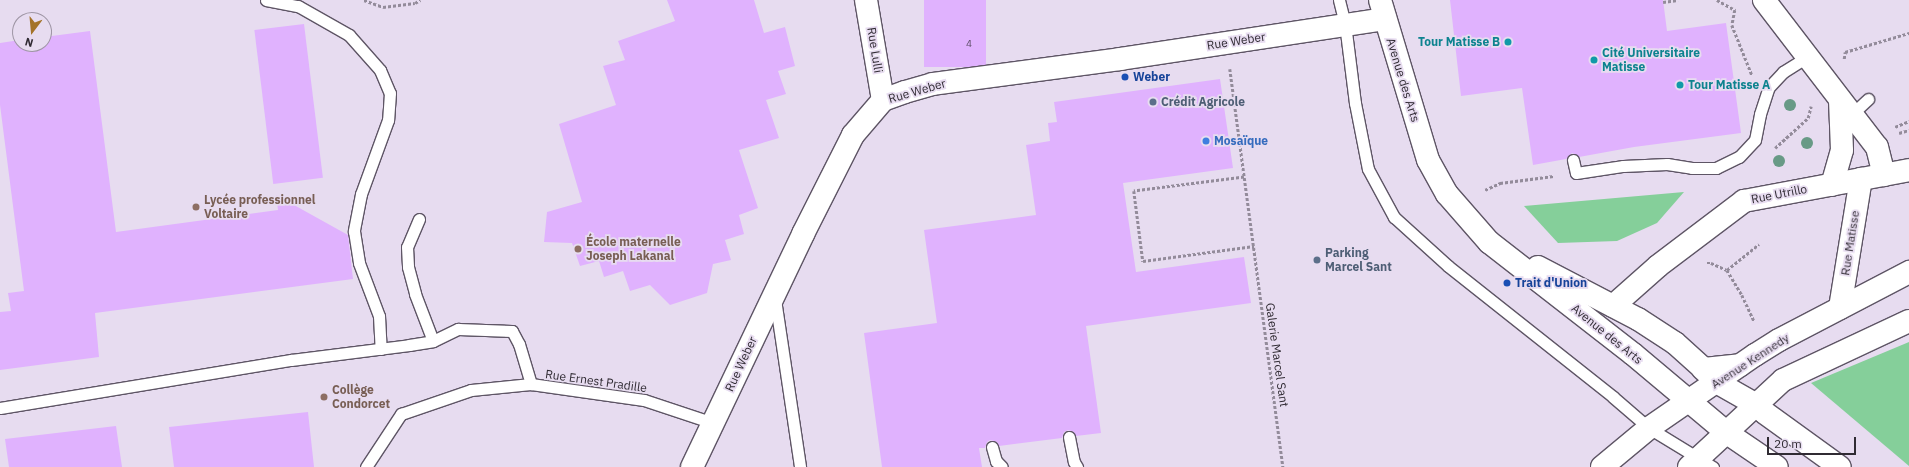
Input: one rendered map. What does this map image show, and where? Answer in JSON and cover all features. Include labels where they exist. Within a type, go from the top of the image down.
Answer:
[{"type":"street","name":"Rue Lulli","points":[[866,0],[883,100]]},
{"type":"street","points":[[1764,0],[1877,147],[1884,175]]},
{"type":"street","name":"Rue Weber","points":[[692,467],[774,293],[854,135],[883,100],[933,84],[1120,59],[1346,24],[1382,9]]},
{"type":"street","name":"Avenue des Arts","points":[[1382,9],[1428,160],[1447,194],[1489,242],[1595,324],[1689,400],[1727,433],[1777,467]]},
{"type":"street","points":[[1832,185],[1842,150],[1846,107]]},
{"type":"street","name":"Rue Utrillo","points":[[1613,306],[1658,266],[1744,201],[1909,170]]},
{"type":"street","name":"Rue Matisse","points":[[1840,308],[1861,179]]},
{"type":"street","points":[[1489,242],[1613,306],[1674,343],[1704,369],[1740,365]]},
{"type":"street","name":"Avenue Kennedy","points":[[1602,467],[1649,428],[1779,340],[1909,272]]},
{"type":"street","points":[[1700,464],[1755,404],[1783,380],[1909,321]]},
{"type":"street","points":[[1674,343],[1718,382],[1755,404],[1765,413],[1840,467]]},
{"type":"lane","points":[[266,0],[298,6],[348,35],[380,70],[390,93],[388,120],[361,194],[354,231],[359,263],[379,316],[381,349]]},
{"type":"lane","points":[[1339,0],[1346,24],[1355,103],[1368,169],[1394,217],[1448,266],[1613,397],[1649,428],[1700,464]]},
{"type":"lane","points":[[1573,160],[1576,173],[1623,166],[1667,164],[1692,168],[1716,168],[1739,157],[1755,140],[1764,100],[1769,87],[1782,72],[1807,57]]},
{"type":"lane","points":[[1846,107],[1868,99]]},
{"type":"lane","points":[[419,219],[407,247],[408,267],[415,294],[433,341]]},
{"type":"lane","points":[[774,293],[800,467]]},
{"type":"lane","points":[[1595,324],[1613,306]]},
{"type":"lane","points":[[0,408],[291,360],[433,341],[458,329],[512,332],[519,344],[531,384]]},
{"type":"lane","name":"Rue Ernest Pradille","points":[[366,467],[402,414],[471,390],[531,384],[644,400],[713,423]]},
{"type":"lane","points":[[1069,437],[1074,462],[1077,467]]},
{"type":"lane","points":[[992,447],[996,461],[1002,467]]},
{"type":"path","points":[[364,0],[383,7],[415,3],[420,0]]},
{"type":"path","points":[[1663,2],[1678,0]]},
{"type":"path","points":[[1717,0],[1735,10],[1732,25],[1753,78],[1764,100]]},
{"type":"path","points":[[1846,52],[1909,33]]},
{"type":"path","name":"Galerie Marcel Sant","points":[[1226,42],[1283,467]]},
{"type":"path","points":[[1808,118],[1811,106]]},
{"type":"path","points":[[1485,190],[1500,183],[1553,176]]},
{"type":"path","points":[[1244,177],[1134,191],[1143,260],[1254,246]]},
{"type":"path","points":[[1727,270],[1759,244]]},
{"type":"path","points":[[1705,264],[1711,262],[1727,270],[1742,295],[1754,321]]},
{"type":"green space","points":[[1684,192],[1657,223],[1617,241],[1558,243],[1524,206]]},
{"type":"green space","points":[[1909,342],[1909,466],[1811,383]]},
{"type":"building","points":[[667,0],[754,0],[764,33],[785,27],[795,66],[778,71],[786,94],[766,100],[779,138],[739,150],[758,208],[739,215],[744,234],[725,240],[731,260],[713,264],[707,293],[670,305],[650,285],[630,291],[623,271],[604,277],[599,261],[580,266],[572,243],[544,242],[547,212],[582,202],[559,124],[616,105],[603,66],[625,60],[618,41],[675,21]]},
{"type":"building","points":[[924,0],[986,0],[986,67],[924,67]]},
{"type":"building","name":"Cité Universitaire Matisse","points":[[1450,0],[1663,0],[1667,31],[1726,23],[1741,133],[1634,147],[1579,157],[1572,153],[1566,159],[1533,165],[1522,88],[1461,96]]},
{"type":"building","points":[[304,24],[323,178],[273,184],[254,30]]},
{"type":"building","points":[[90,31],[116,232],[278,210],[276,195],[348,235],[353,279],[95,313],[99,357],[0,370],[0,312],[11,311],[8,293],[24,291],[0,105],[0,43],[12,41],[12,52],[52,52],[52,36]]},
{"type":"building","points":[[1220,79],[1233,168],[1123,183],[1136,272],[1244,257],[1251,303],[1086,326],[1101,433],[1076,436],[1074,432],[1068,430],[1064,432],[1062,438],[999,446],[997,442],[990,440],[987,442],[985,448],[979,448],[982,467],[882,467],[864,333],[937,323],[924,230],[1036,215],[1026,145],[1050,141],[1048,123],[1057,122],[1054,102]]},
{"type":"building","points":[[308,412],[314,467],[174,467],[169,427]]},
{"type":"building","points":[[116,426],[122,467],[9,467],[5,439]]},
{"type":"place","name":"Tour Matisse B","points":[[1508,42]]},
{"type":"place","name":"Cité Universitaire Matisse","points":[[1594,60]]},
{"type":"place","name":"Weber","points":[[1125,77]]},
{"type":"place","name":"Tour Matisse A","points":[[1680,85]]},
{"type":"place","name":"Crédit Agricole","points":[[1153,102]]},
{"type":"place","name":"Mosaïque","points":[[1206,141]]},
{"type":"place","name":"Lycée professionnel Voltaire","points":[[196,207]]},
{"type":"place","name":"École maternelle Joseph Lakanal","points":[[578,249]]},
{"type":"place","name":"Parking Marcel Sant","points":[[1317,260]]},
{"type":"place","name":"Trait d'Union","points":[[1507,283]]},
{"type":"place","name":"Collège Condorcet","points":[[324,397]]}]
